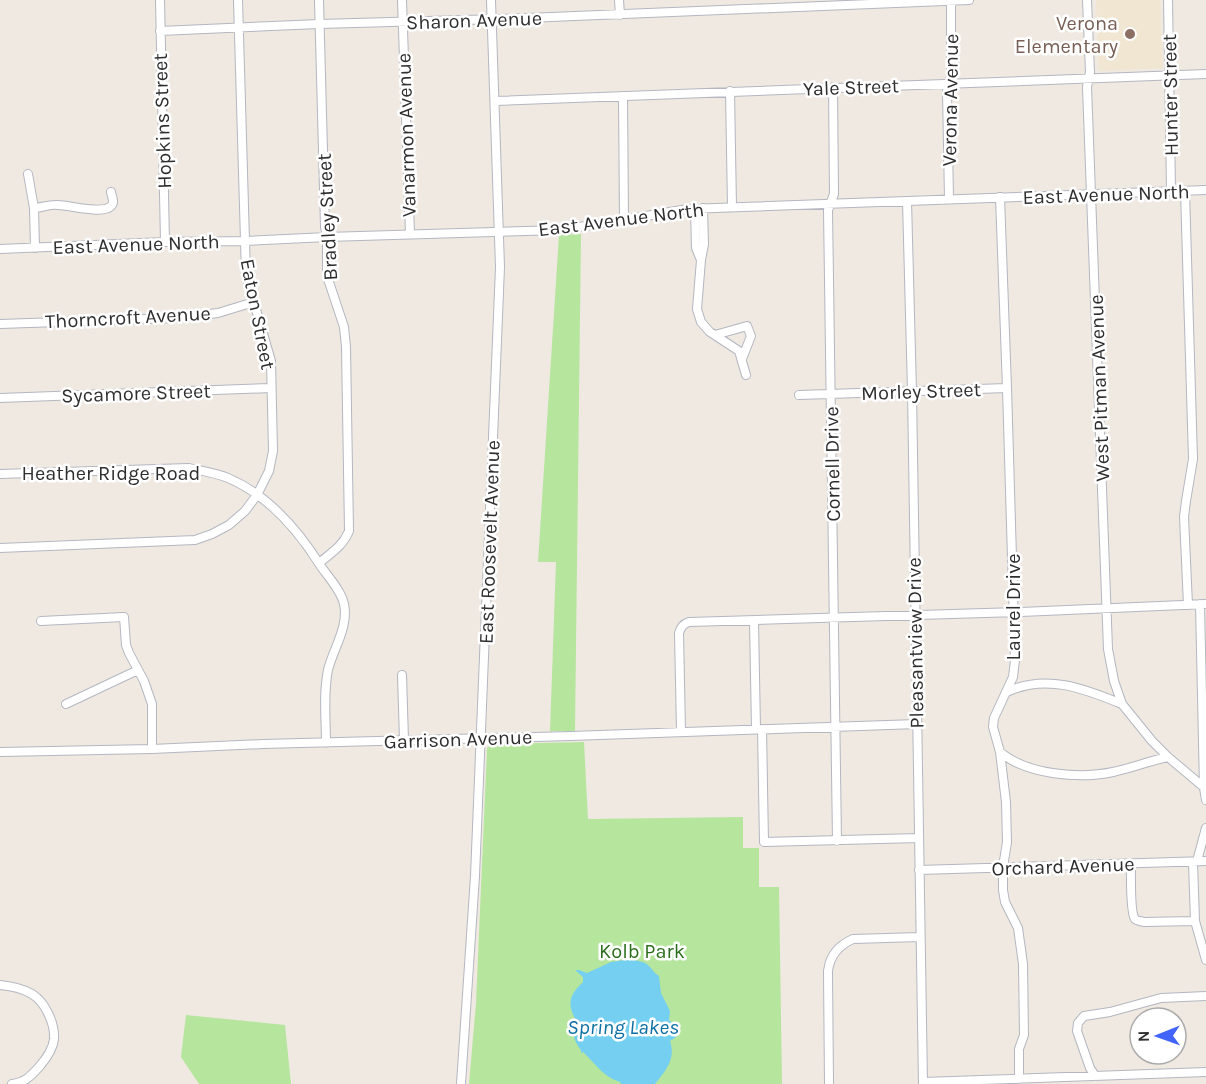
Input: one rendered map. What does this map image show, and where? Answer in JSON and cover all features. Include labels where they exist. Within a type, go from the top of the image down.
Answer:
[{"type":"street","name":"Hopkins Street","points":[[160,0],[165,242]]},
{"type":"street","name":"Eaton Street","points":[[0,548],[195,540],[229,525],[245,511],[257,495],[269,471],[273,451],[271,361],[246,275],[238,0]]},
{"type":"street","name":"Bradley Street","points":[[319,0],[327,276],[344,327],[346,347],[349,531],[339,547],[319,563]]},
{"type":"street","name":"Vanarmon Avenue","points":[[402,0],[410,234]]},
{"type":"street","name":"East Roosevelt Avenue","points":[[461,1084],[470,962],[481,737],[500,267],[491,0]]},
{"type":"street","points":[[619,0],[620,15]]},
{"type":"street","name":"Sharon Avenue","points":[[160,31],[620,15],[829,3],[969,0]]},
{"type":"street","name":"West Pitman Avenue","points":[[1087,0],[1090,72],[1088,87],[1108,649],[1122,704],[1152,741],[1205,789]]},
{"type":"street","name":"Hunter Street","points":[[1168,0],[1171,191]]},
{"type":"street","name":"Verona Avenue","points":[[949,199],[947,91],[951,76],[951,1]]},
{"type":"street","name":"Yale Street","points":[[495,101],[1206,74]]},
{"type":"street","name":"Cornell Drive","points":[[833,87],[834,194],[828,210],[837,841]]},
{"type":"street","points":[[730,91],[732,207]]},
{"type":"street","points":[[622,96],[624,220]]},
{"type":"street","points":[[28,174],[34,208],[36,248]]},
{"type":"street","name":"East Avenue North","points":[[0,249],[561,230],[699,208],[1206,190]]},
{"type":"street","points":[[1185,191],[1193,459],[1185,501],[1188,605]]},
{"type":"street","points":[[34,208],[54,204],[104,209],[111,207],[111,192]]},
{"type":"street","name":"Laurel Drive","points":[[1000,197],[1008,388],[1015,660],[1012,677],[997,710],[993,727],[1000,752],[1006,812],[1007,842],[1003,867],[1003,890],[1005,902],[1018,928],[1023,964],[1024,1035],[1020,1049],[1019,1079]]},
{"type":"street","name":"Pleasantview Drive","points":[[907,201],[923,1083]]},
{"type":"street","points":[[699,208],[696,248],[701,260],[697,309],[701,322],[710,332],[739,351],[746,375]]},
{"type":"street","name":"Thorncroft Avenue","points":[[0,324],[177,318],[218,313],[254,302]]},
{"type":"street","points":[[715,335],[747,326],[751,336],[742,359]]},
{"type":"street","name":"Sycamore Street","points":[[0,398],[272,388]]},
{"type":"street","name":"Morley Street","points":[[799,395],[1008,388]]},
{"type":"street","name":"Heather Ridge Road","points":[[0,474],[189,468],[230,479],[257,495],[281,515],[306,543],[344,604],[344,624],[328,668],[326,683],[326,743]]},
{"type":"street","points":[[681,731],[679,633],[685,623],[689,622],[1203,604],[1206,800]]},
{"type":"street","points":[[41,621],[124,617],[126,645],[132,662],[144,681],[152,704],[152,748]]},
{"type":"street","points":[[754,621],[764,842],[919,838]]},
{"type":"street","points":[[66,704],[138,670]]},
{"type":"street","points":[[402,675],[404,740]]},
{"type":"street","points":[[1007,692],[1018,687],[1050,683],[1085,689],[1122,704]]},
{"type":"street","name":"Garrison Avenue","points":[[0,752],[917,724]]},
{"type":"street","points":[[1000,752],[1018,764],[1049,772],[1082,775],[1118,771],[1168,757]]},
{"type":"street","points":[[1206,828],[1199,861],[1195,921],[1206,960]]},
{"type":"street","name":"Orchard Avenue","points":[[919,870],[1199,861]]},
{"type":"street","points":[[1131,864],[1132,907],[1136,920],[1144,922],[1195,921]]},
{"type":"street","points":[[830,1084],[828,971],[832,956],[837,948],[853,939],[920,936]]},
{"type":"street","points":[[0,985],[33,994],[47,1011],[54,1038],[50,1053],[33,1074],[22,1083],[12,1084]]},
{"type":"street","points":[[1095,1076],[1077,1031],[1078,1023],[1084,1016],[1110,1012],[1161,998],[1206,996]]},
{"type":"street","points":[[923,1083],[1206,1072]]},
{"type":"shaded area","name":"Verona Elementary","points":[[1096,0],[1160,0],[1163,68],[1099,71]]},
{"type":"green space","points":[[581,234],[575,731],[550,731],[556,562],[538,562],[559,235]]},
{"type":"green space","name":"Kolb Park","points":[[584,742],[588,819],[743,817],[743,848],[759,848],[759,887],[779,887],[782,1084],[469,1084],[476,1003],[487,748],[491,744]]},
{"type":"green space","points":[[186,1015],[285,1025],[291,1084],[199,1084],[181,1057]]},
{"type":"water","name":"Spring Lakes","points":[[631,959],[647,964],[659,976],[661,993],[670,1011],[669,1020],[675,1025],[675,1031],[678,1031],[676,1037],[670,1041],[672,1053],[669,1064],[655,1084],[621,1084],[604,1073],[583,1052],[581,1053],[574,1037],[577,1022],[571,1001],[574,992],[583,982],[583,977],[575,970],[587,973],[611,962]]},
{"type":"place","name":"Verona Elementary","points":[[1130,34]]}]
